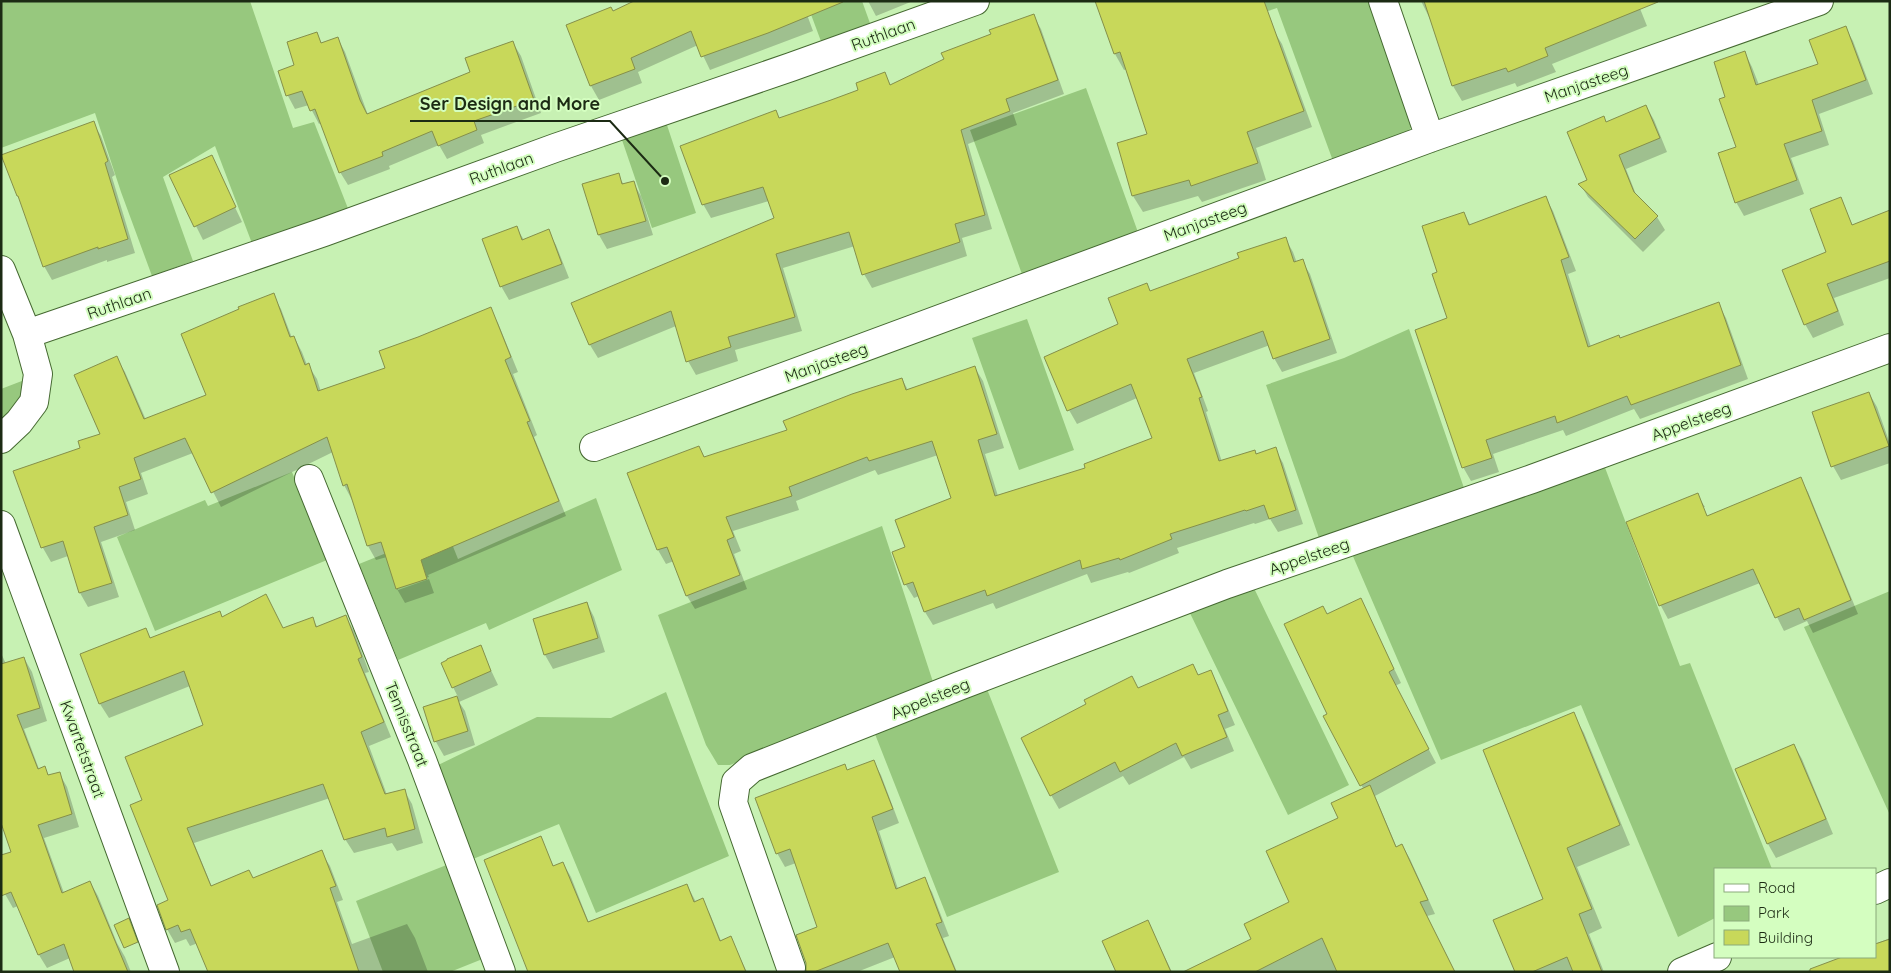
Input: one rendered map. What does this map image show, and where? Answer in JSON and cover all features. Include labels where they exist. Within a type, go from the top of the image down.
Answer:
[{"type":"street","name":"Ruthlaan","points":[[27,334],[324,232],[555,148],[791,67],[975,1]]},
{"type":"street","points":[[1383,1],[1430,138]]},
{"type":"street","name":"Manjasteeg","points":[[594,448],[1430,138],[1819,1]]},
{"type":"street","points":[[1,270],[27,334],[38,374],[34,402],[19,422],[1,439]]},
{"type":"street","name":"Appelsteeg","points":[[791,968],[733,803],[736,782],[752,768],[959,686],[1227,584],[1532,479],[1890,348]]},
{"type":"street","name":"Tennisstraat","points":[[310,478],[425,769],[500,972]]},
{"type":"street","name":"Kwartetstraat","points":[[1,525],[165,972]]},
{"type":"street","points":[[1876,890],[1890,883]]},
{"type":"street","points":[[1682,972],[1715,958]]},
{"type":"green space","points":[[1,1],[250,1],[293,128],[314,122],[349,211],[253,246],[215,146],[163,177],[193,261],[152,276],[121,192],[95,113],[1,148]]},
{"type":"green space","points":[[806,1],[862,1],[871,26],[822,44]]},
{"type":"green space","points":[[1260,1],[1370,1],[1411,127],[1406,136],[1333,161],[1277,8],[1265,12]]},
{"type":"green space","points":[[1086,88],[1139,235],[1023,277],[970,130]]},
{"type":"green space","points":[[666,122],[696,213],[652,228],[621,137]]},
{"type":"green space","points":[[1027,319],[1074,450],[1019,470],[972,338]]},
{"type":"green space","points":[[1409,329],[1464,488],[1319,538],[1266,385],[1344,358]]},
{"type":"green space","points":[[27,379],[14,412],[1,430],[1,389]]},
{"type":"green space","points":[[1604,465],[1680,666],[1690,663],[1772,868],[1714,868],[1714,919],[1678,937],[1581,705],[1441,760],[1352,554]]},
{"type":"green space","points":[[292,472],[327,560],[155,631],[117,537],[205,500],[208,506]]},
{"type":"green space","points":[[596,498],[622,570],[489,630],[486,623],[398,660],[359,564],[446,529],[458,559]]},
{"type":"green space","points":[[882,526],[933,682],[730,765],[718,765],[706,745],[658,615]]},
{"type":"green space","points":[[1252,584],[1349,785],[1288,815],[1188,609]]},
{"type":"green space","points":[[1890,591],[1890,815],[1804,627]]},
{"type":"green space","points":[[985,684],[1059,872],[947,917],[873,729]]},
{"type":"green space","points":[[666,692],[729,856],[596,913],[559,824],[468,861],[432,768],[537,717],[611,718]]},
{"type":"green space","points":[[449,864],[485,958],[450,972],[383,972],[356,901]]},
{"type":"building","points":[[634,1],[843,2],[768,33],[701,57],[691,31],[631,58],[635,69],[590,86],[566,25],[611,7],[613,11]]},
{"type":"building","points":[[1095,1],[1264,1],[1304,111],[1247,132],[1258,163],[1191,186],[1189,180],[1132,196],[1117,143],[1147,134],[1120,52],[1114,54]]},
{"type":"building","points":[[1424,1],[1658,2],[1545,48],[1548,56],[1508,72],[1506,68],[1452,86]]},
{"type":"building","points":[[1034,14],[1058,80],[1006,99],[1010,111],[961,130],[985,215],[955,224],[960,242],[862,275],[849,232],[776,254],[795,317],[728,337],[731,347],[686,362],[671,311],[589,345],[571,303],[774,218],[763,187],[702,205],[680,146],[776,110],[779,118],[831,100],[858,90],[856,83],[885,72],[890,85],[944,59],[941,53],[991,34],[989,30]]},
{"type":"building","points":[[1846,26],[1866,80],[1812,100],[1822,131],[1784,144],[1797,180],[1735,203],[1718,153],[1736,147],[1719,99],[1725,97],[1714,62],[1745,51],[1756,85],[1818,64],[1809,40]]},
{"type":"building","points":[[317,32],[321,43],[338,37],[360,100],[367,114],[470,72],[465,58],[513,41],[534,100],[474,121],[477,130],[438,146],[432,131],[382,152],[383,156],[339,173],[315,109],[310,111],[302,91],[286,96],[278,71],[294,65],[287,42]]},
{"type":"building","points":[[1646,105],[1660,138],[1619,155],[1634,192],[1658,216],[1635,239],[1578,184],[1587,180],[1567,132],[1604,116],[1606,122]]},
{"type":"building","points":[[94,121],[108,161],[105,163],[128,239],[98,249],[98,247],[43,267],[18,196],[1,155]]},
{"type":"building","points":[[212,155],[236,207],[194,227],[169,175]]},
{"type":"building","points":[[619,173],[622,184],[634,181],[646,221],[598,235],[582,184]]},
{"type":"building","points":[[1546,196],[1569,257],[1561,260],[1588,347],[1619,335],[1620,338],[1719,302],[1741,365],[1631,405],[1627,396],[1557,423],[1555,416],[1486,440],[1492,458],[1462,468],[1415,330],[1447,318],[1432,274],[1437,272],[1422,226],[1464,212],[1469,225]]},
{"type":"building","points":[[1841,197],[1852,225],[1890,210],[1890,261],[1827,284],[1838,311],[1804,325],[1782,270],[1826,252],[1810,209]]},
{"type":"building","points":[[517,226],[522,240],[549,229],[562,264],[500,287],[482,239]]},
{"type":"building","points":[[1286,237],[1294,262],[1303,259],[1330,339],[1273,359],[1263,331],[1187,359],[1202,397],[1199,398],[1219,461],[1255,450],[1256,454],[1276,447],[1296,510],[1269,519],[1264,505],[1245,510],[1170,534],[1172,539],[1120,560],[1119,558],[1082,569],[1080,560],[987,596],[985,590],[924,612],[913,582],[904,585],[892,552],[905,547],[895,520],[951,498],[932,441],[869,461],[867,457],[789,487],[792,496],[726,517],[734,537],[727,540],[740,575],[686,596],[667,547],[657,550],[627,473],[699,446],[704,457],[787,430],[783,421],[852,394],[902,378],[906,390],[975,366],[997,434],[978,440],[995,496],[1085,468],[1084,464],[1152,438],[1131,384],[1067,411],[1044,357],[1118,324],[1108,298],[1147,283],[1150,291],[1239,258],[1237,253]]},
{"type":"building","points":[[274,293],[290,337],[294,336],[305,365],[309,363],[318,391],[385,368],[379,351],[491,307],[511,357],[505,360],[530,421],[527,422],[559,501],[421,560],[427,579],[396,589],[381,542],[367,546],[347,484],[343,486],[327,437],[211,493],[185,438],[134,458],[141,479],[119,487],[128,515],[94,527],[112,583],[79,593],[63,541],[41,548],[13,471],[80,448],[78,441],[100,434],[74,375],[117,356],[144,419],[206,395],[181,334],[239,309],[238,307]]},
{"type":"building","points":[[1869,392],[1889,446],[1831,467],[1812,412]]},
{"type":"building","points":[[1801,477],[1851,600],[1804,620],[1799,608],[1775,618],[1753,569],[1659,606],[1626,522],[1698,493],[1707,516]]},
{"type":"building","points":[[266,594],[283,628],[313,617],[316,627],[346,615],[362,657],[358,659],[384,722],[361,732],[385,794],[405,789],[415,829],[387,837],[385,828],[344,840],[323,784],[187,828],[211,886],[249,870],[253,878],[322,850],[336,886],[330,888],[359,972],[208,972],[190,929],[181,932],[178,925],[166,930],[157,905],[168,900],[130,805],[142,800],[125,757],[203,725],[184,671],[99,704],[80,654],[146,628],[150,638],[220,611],[222,617]]},
{"type":"building","points":[[1361,598],[1394,669],[1389,672],[1429,749],[1360,786],[1323,716],[1327,714],[1284,624],[1323,606],[1327,614]]},
{"type":"building","points":[[587,602],[598,638],[544,655],[533,619]]},
{"type":"building","points":[[481,645],[491,671],[452,688],[441,663]]},
{"type":"building","points":[[24,657],[40,708],[17,715],[38,769],[45,766],[48,775],[60,772],[72,814],[38,825],[62,893],[90,881],[128,972],[74,972],[64,944],[38,955],[11,892],[1,896],[1,855],[11,852],[1,823],[1,664]]},
{"type":"building","points":[[1193,664],[1198,675],[1211,670],[1228,711],[1218,715],[1227,737],[1182,756],[1176,743],[1120,772],[1115,762],[1050,796],[1021,738],[1086,704],[1084,700],[1132,676],[1138,688]]},
{"type":"building","points":[[457,696],[468,731],[434,742],[423,707]]},
{"type":"building","points":[[1574,712],[1620,825],[1567,848],[1592,909],[1579,914],[1602,972],[1573,972],[1567,957],[1532,972],[1515,972],[1493,920],[1543,899],[1483,750]]},
{"type":"building","points":[[1794,744],[1826,819],[1767,844],[1735,769]]},
{"type":"building","points":[[874,760],[893,809],[872,817],[896,889],[925,877],[942,922],[936,924],[956,972],[900,972],[888,943],[814,972],[806,972],[806,963],[796,935],[817,927],[790,849],[776,854],[755,798],[845,764],[847,770]]},
{"type":"building","points":[[1370,785],[1396,847],[1402,844],[1428,900],[1420,902],[1455,972],[1337,972],[1322,938],[1255,972],[1183,972],[1251,939],[1244,924],[1289,902],[1266,851],[1338,818],[1331,803]]},
{"type":"building","points":[[541,836],[553,866],[563,862],[588,922],[687,884],[694,902],[703,898],[720,941],[731,936],[746,972],[528,972],[484,860]]},
{"type":"building","points":[[129,918],[138,942],[124,948],[114,925]]},
{"type":"building","points":[[1148,920],[1171,972],[1116,972],[1102,941]]},
{"type":"building","points":[[1890,939],[1890,972],[1810,972],[1810,969],[1839,958],[1876,958],[1876,944]]},
{"type":"place","name":"Ser Design and More","points":[[665,181]]}]
